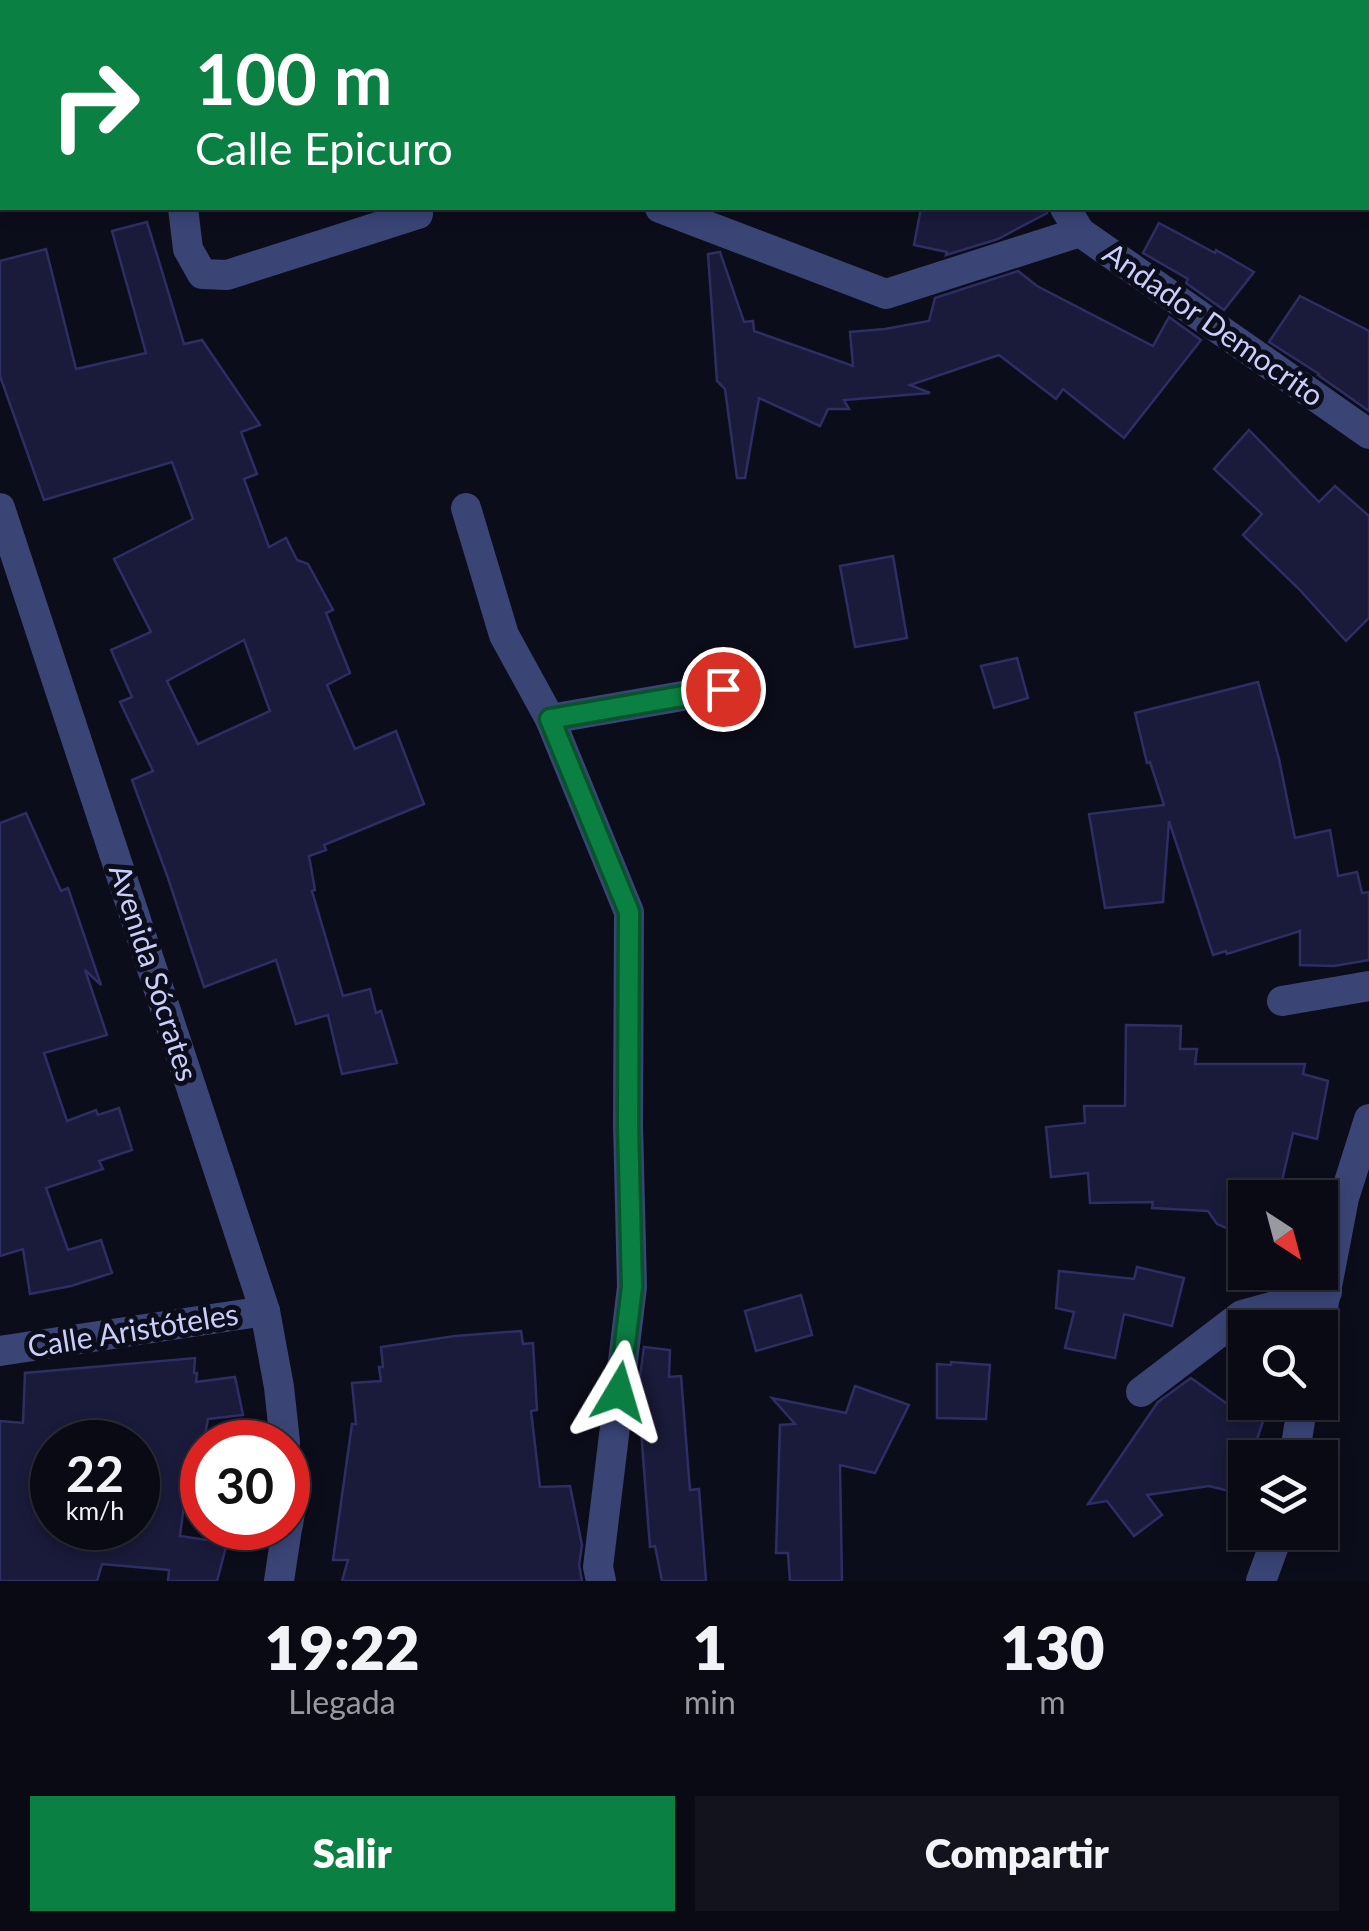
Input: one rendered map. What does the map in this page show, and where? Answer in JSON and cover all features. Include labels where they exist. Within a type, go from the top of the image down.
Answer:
[{"type":"street","points":[[183,210],[188,249],[202,274],[227,275],[418,214]]},
{"type":"street","points":[[665,210],[886,294],[1073,220]]},
{"type":"street","name":"Andador Democrito","points":[[1073,220],[1369,434]]},
{"type":"street","name":"Avenida Sócrates","points":[[0,508],[265,1311],[283,1420]]},
{"type":"street","points":[[466,508],[504,635],[550,719],[629,912],[632,1287],[598,1566],[601,1581]]},
{"type":"street","points":[[550,719],[723,689]]},
{"type":"street","points":[[1282,1001],[1369,986]]},
{"type":"street","points":[[1323,1310],[1344,1198],[1369,1119]]},
{"type":"street","points":[[1141,1392],[1242,1316],[1327,1292]]},
{"type":"street","name":"Calle Aristóteles","points":[[0,1351],[265,1311]]},
{"type":"street","points":[[279,1581],[284,1550]]},
{"type":"street","points":[[1262,1581],[1273,1550]]},
{"type":"building","points":[[921,210],[1046,210],[998,239],[946,255],[947,252],[914,245]]},
{"type":"building","points":[[147,222],[184,344],[202,340],[260,425],[241,432],[257,474],[244,479],[269,547],[286,538],[297,560],[308,564],[333,610],[326,613],[350,673],[327,685],[355,749],[396,731],[424,804],[324,845],[326,850],[309,856],[315,890],[312,891],[343,996],[370,989],[397,1063],[342,1074],[328,1015],[296,1024],[276,960],[204,987],[132,780],[153,771],[120,702],[132,697],[111,650],[151,632],[114,559],[193,519],[172,462],[44,500],[0,376],[0,261],[46,249],[76,369],[146,353],[112,231]],"holes":[[[244,640],[270,711],[198,744],[167,681]]]},
{"type":"building","points":[[1159,223],[1254,272],[1224,310],[1186,283],[1188,279],[1143,253]]},
{"type":"building","points":[[720,252],[744,322],[753,321],[754,331],[853,366],[850,332],[929,321],[935,298],[1018,271],[1037,286],[1153,346],[1169,317],[1201,340],[1124,438],[1063,389],[1056,399],[999,355],[910,385],[930,393],[844,400],[849,409],[828,409],[820,426],[759,398],[745,478],[737,478],[725,389],[717,381],[708,254]]},
{"type":"building","points":[[1300,296],[1369,331],[1369,411],[1269,342]]},
{"type":"building","points":[[1249,430],[1319,502],[1335,486],[1369,516],[1369,618],[1346,641],[1243,535],[1262,514],[1214,469]]},
{"type":"building","points":[[893,556],[907,638],[855,647],[840,566]]},
{"type":"building","points":[[1017,658],[1028,698],[994,708],[981,666]]},
{"type":"building","points":[[1258,682],[1295,838],[1330,830],[1338,876],[1357,872],[1362,893],[1369,892],[1369,960],[1334,966],[1300,965],[1300,931],[1213,955],[1169,821],[1163,902],[1105,908],[1089,814],[1164,805],[1150,762],[1147,763],[1135,713]]},
{"type":"building","points":[[26,813],[61,891],[68,888],[101,985],[85,970],[107,1035],[44,1053],[67,1121],[96,1110],[98,1115],[119,1108],[132,1150],[99,1161],[103,1169],[46,1188],[68,1250],[101,1240],[112,1273],[30,1294],[23,1249],[0,1256],[0,823]]},
{"type":"building","points":[[1126,1025],[1181,1026],[1180,1049],[1197,1049],[1195,1064],[1305,1064],[1303,1074],[1328,1081],[1317,1139],[1293,1133],[1282,1180],[1228,1180],[1228,1229],[1217,1224],[1208,1211],[1152,1208],[1153,1202],[1090,1203],[1088,1173],[1051,1177],[1046,1127],[1085,1123],[1084,1106],[1125,1106]]},
{"type":"building","points":[[1137,1267],[1184,1278],[1172,1326],[1124,1314],[1115,1358],[1065,1348],[1074,1312],[1056,1308],[1059,1271],[1134,1279]]},
{"type":"building","points":[[801,1295],[812,1335],[756,1351],[745,1311]]},
{"type":"building","points":[[521,1331],[523,1344],[533,1343],[537,1410],[531,1411],[540,1487],[570,1486],[582,1545],[582,1581],[342,1581],[348,1560],[333,1560],[352,1424],[356,1424],[352,1383],[381,1381],[381,1347]]},
{"type":"building","points":[[644,1347],[670,1350],[669,1377],[681,1376],[690,1490],[699,1489],[706,1581],[662,1581],[655,1546],[650,1547],[638,1391]]},
{"type":"building","points":[[195,1358],[196,1382],[235,1377],[243,1415],[180,1420],[180,1550],[225,1550],[217,1581],[168,1581],[169,1570],[102,1564],[97,1581],[0,1581],[0,1421],[23,1423],[25,1373]]},
{"type":"building","points":[[937,1364],[990,1365],[986,1419],[937,1418]]},
{"type":"building","points":[[1191,1378],[1228,1403],[1228,1420],[1263,1420],[1257,1440],[1228,1440],[1228,1491],[1209,1486],[1147,1495],[1162,1515],[1134,1536],[1107,1501],[1088,1504],[1158,1402]]},
{"type":"building","points":[[855,1386],[909,1405],[875,1473],[840,1465],[842,1581],[790,1581],[788,1553],[776,1553],[780,1425],[795,1424],[772,1398],[846,1413]]},
{"type":"route","points":[[619,1392],[632,1287],[629,912],[550,719],[723,689]]}]
